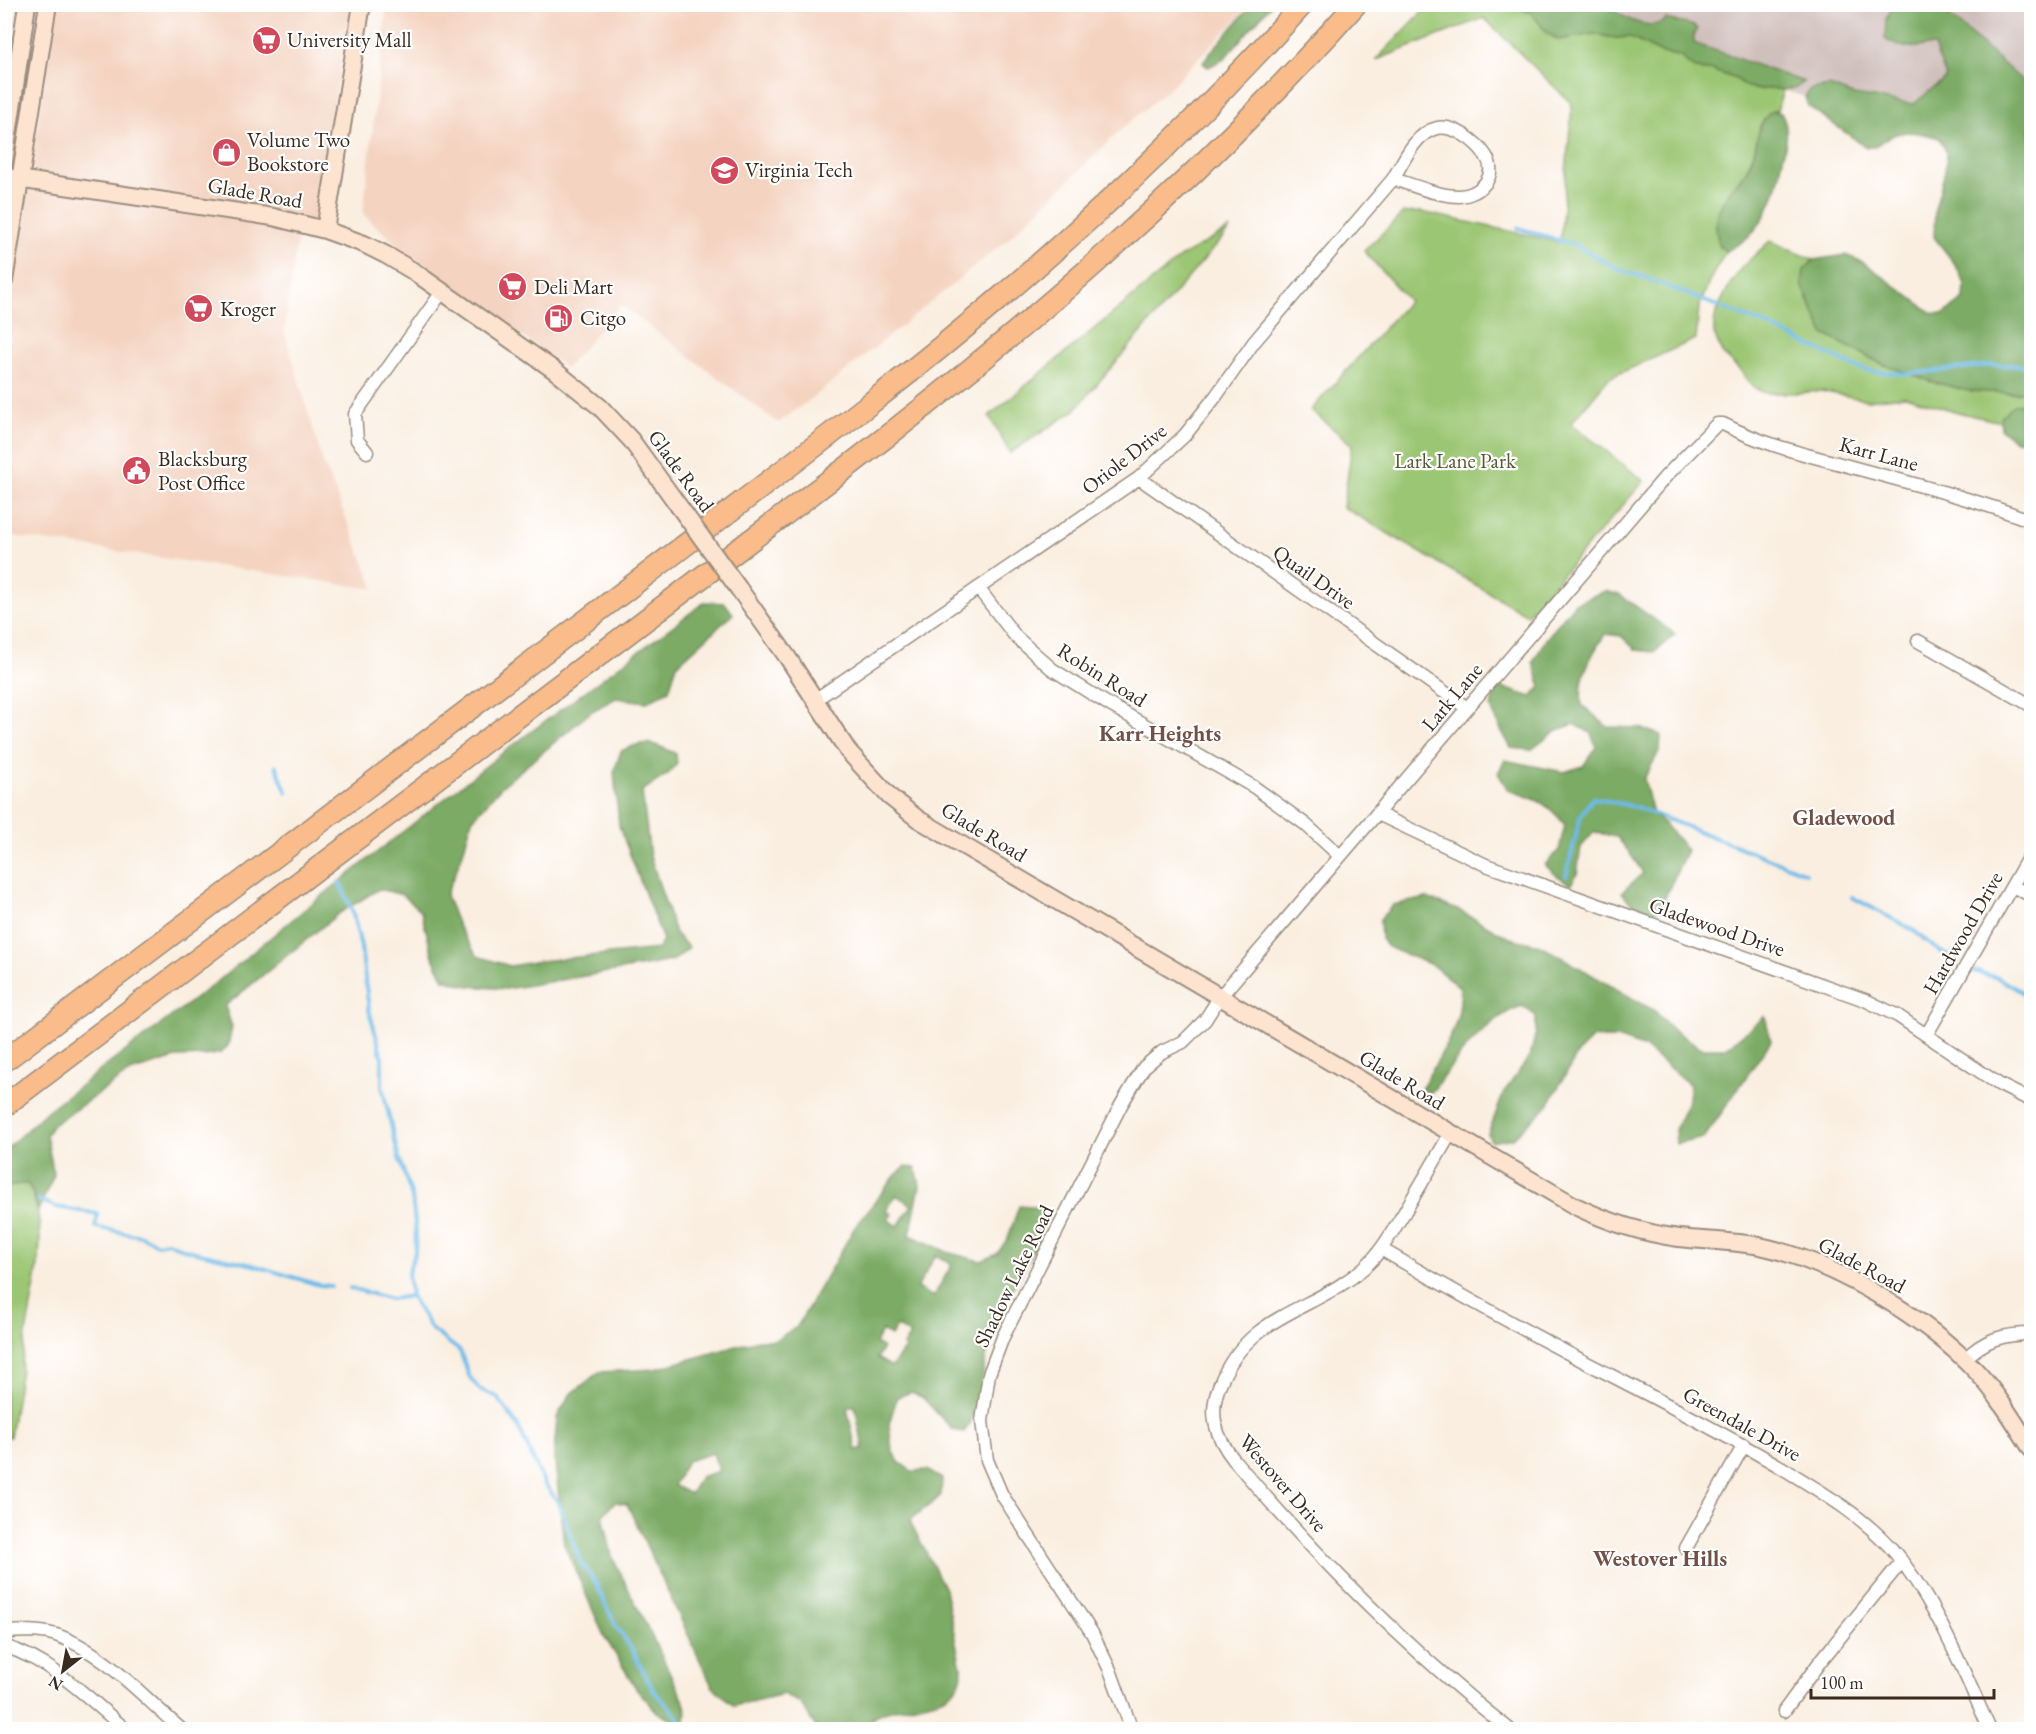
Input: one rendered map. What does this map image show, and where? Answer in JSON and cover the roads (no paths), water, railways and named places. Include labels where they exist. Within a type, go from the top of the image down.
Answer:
[{"type":"highway","points":[[4,1062],[810,450],[956,334],[1041,262],[1131,180],[1210,103],[1303,4]]},
{"type":"highway","points":[[4,1106],[355,842],[846,468],[972,369],[1090,269],[1186,179],[1262,105],[1356,4]]},
{"type":"street","points":[[4,162],[27,4]]},
{"type":"street","points":[[4,282],[48,4]]},
{"type":"street","points":[[326,230],[363,4]]},
{"type":"street","name":"Oriole Drive","points":[[815,700],[1139,478],[1185,435],[1254,342],[1393,179],[1411,149],[1424,134],[1446,127],[1459,132],[1486,155],[1490,169],[1485,185],[1480,190],[1461,196],[1443,194],[1393,179]]},
{"type":"street","name":"Glade Road","points":[[4,177],[273,217],[326,230],[386,255],[554,370],[600,407],[645,457],[815,700],[836,736],[864,771],[918,819],[1575,1206],[1611,1222],[1639,1230],[1676,1238],[1758,1246],[1788,1254],[1819,1265],[1862,1287],[1917,1321],[1964,1360],[2008,1412],[2031,1450]]},
{"type":"street","points":[[368,452],[357,440],[355,414],[442,292]]},
{"type":"street","name":"Karr Lane","points":[[1717,423],[1763,443],[1941,490],[2031,521]]},
{"type":"street","name":"Lark Lane","points":[[1219,998],[1666,476],[1717,423]]},
{"type":"street","name":"Quail Drive","points":[[1139,478],[1467,708]]},
{"type":"street","name":"Robin Road","points":[[978,588],[1016,637],[1043,662],[1108,704],[1261,791],[1305,824],[1340,856]]},
{"type":"street","points":[[1918,641],[2031,706]]},
{"type":"street","name":"Gladewood Drive","points":[[1377,814],[1486,865],[1864,1000],[1898,1016],[1973,1067],[2031,1101]]},
{"type":"street","name":"Hardwood Drive","points":[[1927,1034],[2031,851]]},
{"type":"street","points":[[2012,886],[2031,896]]},
{"type":"street","name":"Shadow Lake Road","points":[[1132,1730],[1110,1670],[1092,1633],[1002,1495],[987,1460],[982,1421],[989,1374],[1003,1336],[1121,1105],[1144,1067],[1162,1052],[1183,1041],[1205,1020],[1219,998]]},
{"type":"street","name":"Westover Drive","points":[[1450,1134],[1381,1249],[1365,1267],[1346,1282],[1269,1323],[1248,1340],[1229,1364],[1216,1393],[1214,1419],[1216,1432],[1239,1467],[1355,1593],[1419,1653],[1510,1730]]},
{"type":"street","name":"Greendale Drive","points":[[1381,1249],[1528,1332],[1744,1445],[1849,1511],[1875,1532],[1902,1561],[1918,1583],[1990,1730]]},
{"type":"street","points":[[1964,1360],[1979,1346],[1998,1337],[2031,1334]]},
{"type":"street","points":[[1686,1548],[1744,1445]]},
{"type":"street","points":[[1784,1711],[1819,1663],[1902,1561]]},
{"type":"street","points":[[4,1632],[31,1631],[55,1635],[75,1643],[96,1655],[182,1730]]},
{"type":"street","points":[[4,1646],[36,1658],[55,1670],[126,1730]]},
{"type":"waterway","points":[[1518,228],[1575,245],[1622,271],[1644,277],[1773,328],[1853,366],[1869,371],[1909,374],[1992,365],[2032,366]]},
{"type":"waterway","points":[[276,766],[287,793]]},
{"type":"waterway","points":[[1566,876],[1581,815],[1593,798],[1636,807],[1806,873]]},
{"type":"waterway","points":[[339,882],[352,910],[361,947],[369,1010],[382,1057],[382,1086],[398,1155],[412,1197],[416,1231],[415,1252],[408,1273],[411,1296],[432,1330],[460,1351],[469,1376],[479,1389],[497,1397],[518,1426],[544,1483],[558,1502],[581,1563],[598,1586],[615,1624],[653,1690],[678,1717],[685,1730]]},
{"type":"waterway","points":[[1852,897],[1913,930],[1935,948],[1957,961]]},
{"type":"waterway","points":[[1974,971],[1998,978],[2032,998]]},
{"type":"waterway","points":[[39,1200],[56,1207],[98,1214],[95,1227],[141,1236],[157,1244],[168,1242],[183,1249],[253,1265],[319,1285],[331,1286]]},
{"type":"waterway","points":[[350,1288],[391,1299],[411,1296]]},
{"type":"place","name":"University Mall","points":[[266,40]]},
{"type":"place","name":"Volume Two Bookstore","points":[[226,152]]},
{"type":"place","name":"Virginia Tech","points":[[724,170]]},
{"type":"place","name":"Deli Mart","points":[[513,287]]},
{"type":"place","name":"Kroger","points":[[199,309]]},
{"type":"place","name":"Citgo","points":[[559,318]]},
{"type":"place","name":"Blacksburg Post Office","points":[[137,471]]},
{"type":"district","name":"Karr Heights","points":[[1160,733]]},
{"type":"district","name":"Gladewood","points":[[1844,817]]},
{"type":"district","name":"Westover Hills","points":[[1660,1558]]},
{"type":"park label","name":"Lark Lane Park","points":[[1455,461]]}]
